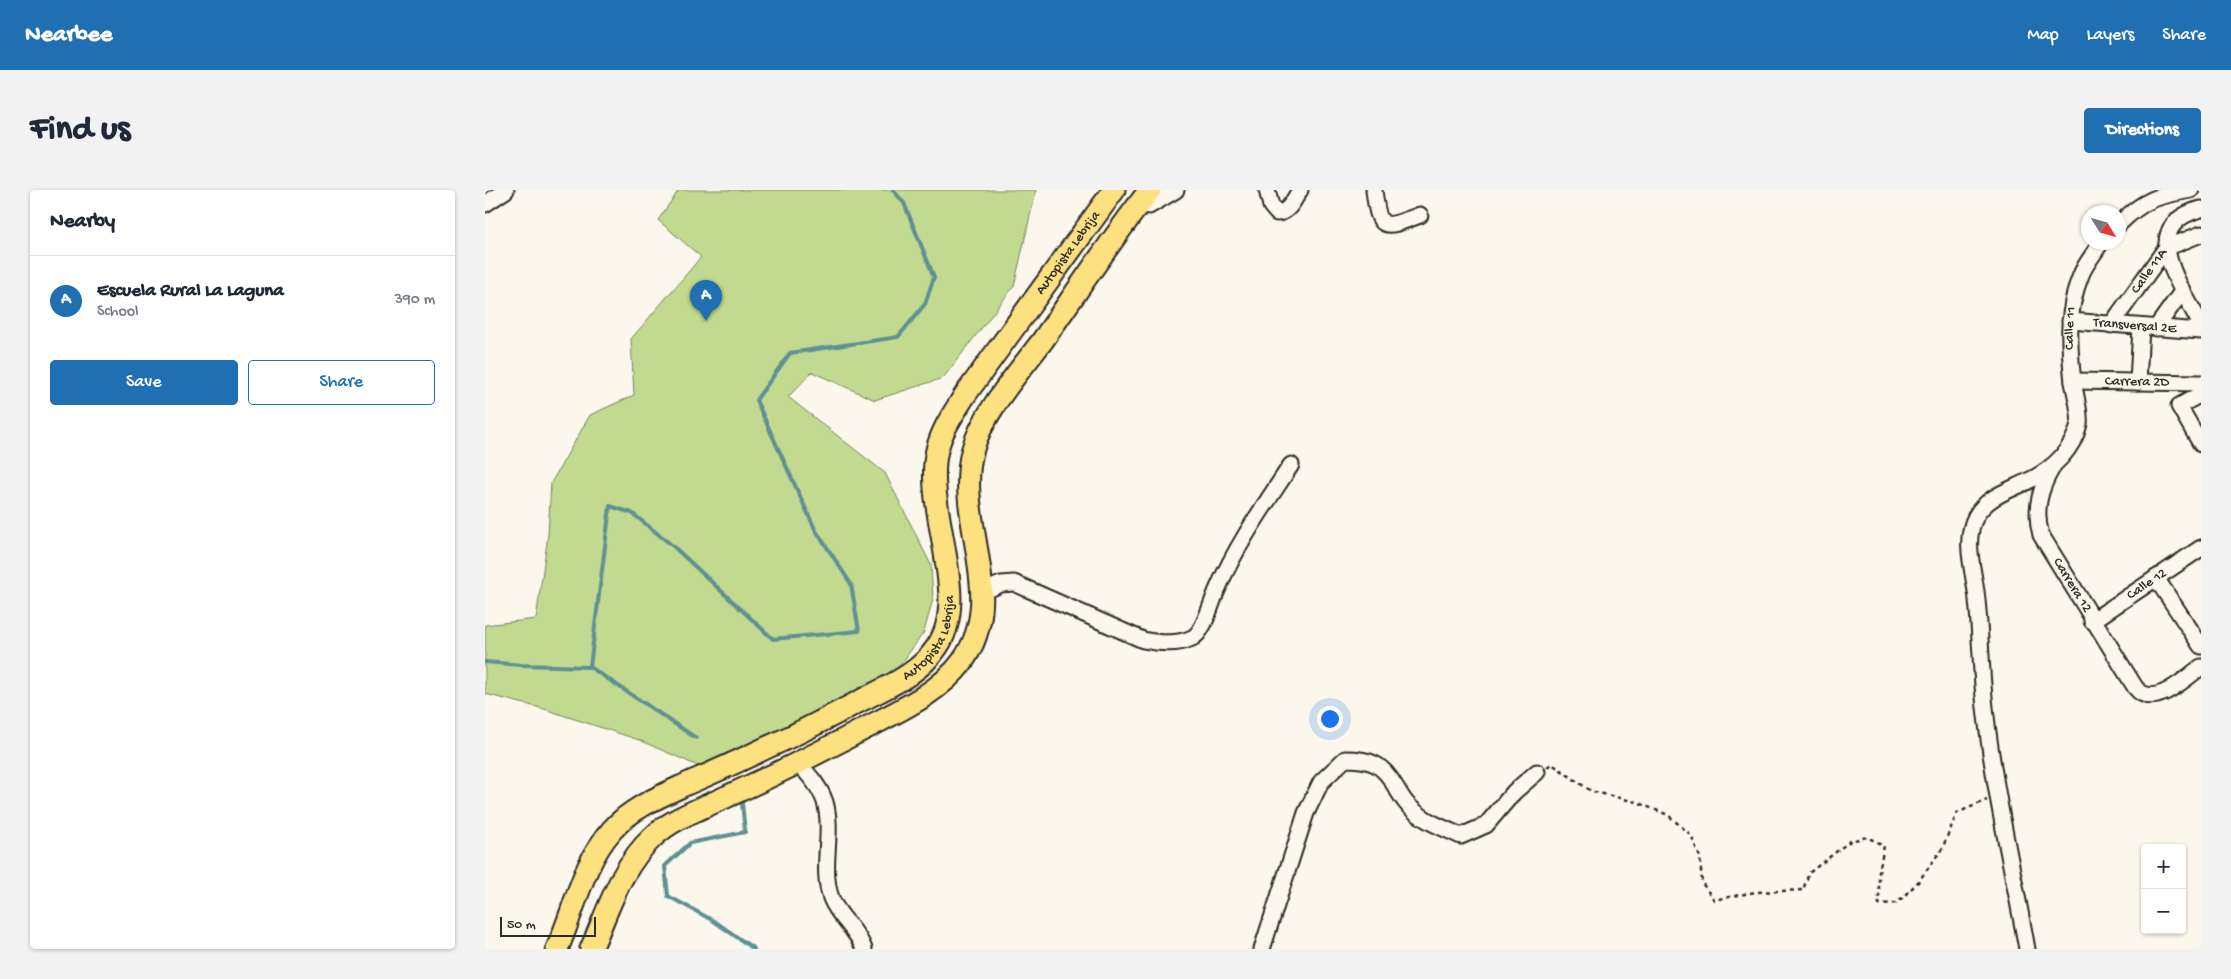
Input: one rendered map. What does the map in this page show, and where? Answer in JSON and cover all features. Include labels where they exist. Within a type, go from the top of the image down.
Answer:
[{"type":"highway","name":"Autopista Lebrija","points":[[557,949],[583,876],[592,859],[612,830],[629,814],[656,798],[772,746],[899,681],[921,666],[938,647],[948,625],[951,596],[934,478],[937,451],[944,428],[965,395],[1114,190]]},
{"type":"highway","name":"Autopista Lebrija","points":[[591,949],[623,875],[638,853],[653,836],[683,817],[799,764],[910,705],[940,685],[961,662],[975,640],[981,617],[982,592],[969,495],[969,471],[973,450],[994,408],[1145,196]]},
{"type":"street","points":[[485,204],[506,190]]},
{"type":"street","points":[[1145,196],[1149,206],[1176,190]]},
{"type":"street","points":[[1267,190],[1271,206],[1277,213],[1282,213],[1288,208],[1300,190]]},
{"type":"street","points":[[1375,190],[1378,216],[1381,223],[1387,225],[1397,224],[1420,215]]},
{"type":"street","points":[[2126,216],[2133,209],[2156,196],[2191,190]]},
{"type":"street","points":[[2201,209],[2189,212],[2175,222],[2166,239],[2167,257],[2201,325]]},
{"type":"street","name":"Calle 11A","points":[[2111,325],[2166,248],[2201,234]]},
{"type":"street","name":"Calle 11","points":[[2054,465],[2072,444],[2080,422],[2073,381],[2069,338],[2070,307],[2081,274],[2096,250]]},
{"type":"street","points":[[2138,382],[2148,327],[2183,290]]},
{"type":"street","name":"Transversal 2E","points":[[2069,321],[2201,332]]},
{"type":"street","name":"Carrera 2D","points":[[2073,381],[2201,383]]},
{"type":"street","name":"Carrera 2D","points":[[2201,394],[2179,406],[2201,444]]},
{"type":"street","points":[[982,592],[1001,584],[1014,583],[1143,640],[1156,643],[1175,642],[1193,638],[1201,630],[1221,580],[1246,532],[1291,465]]},
{"type":"street","points":[[2027,949],[1997,795],[1986,717],[1980,659],[1977,600],[1969,543],[1976,516],[1991,499],[2007,489],[2030,480],[2054,465]]},
{"type":"street","name":"Carrera 12","points":[[2054,465],[2039,496],[2037,512],[2041,535],[2135,687],[2145,696],[2159,695],[2201,668]]},
{"type":"street","name":"Calle 12","points":[[2092,620],[2201,549]]},
{"type":"street","points":[[2155,578],[2201,646]]},
{"type":"street","points":[[1262,949],[1306,813],[1321,782],[1345,758],[1366,759],[1381,768],[1391,778],[1407,804],[1427,821],[1461,836],[1485,825],[1514,792],[1537,772]]},
{"type":"street","points":[[799,764],[813,780],[824,801],[828,835],[826,858],[830,896],[835,907],[857,934],[864,949]]},
{"type":"path","points":[[1537,772],[1552,764],[1591,791],[1636,802],[1668,815],[1691,835],[1700,857],[1701,882],[1714,900],[1755,892],[1803,890],[1809,873],[1850,841],[1867,837],[1884,846],[1879,872],[1879,904],[1897,903],[1918,882],[1942,849],[1957,813],[1997,795]]},
{"type":"green space","points":[[679,190],[1036,190],[1014,286],[943,378],[875,400],[812,372],[788,397],[885,473],[931,565],[933,599],[924,632],[901,664],[872,687],[698,766],[639,740],[541,708],[485,694],[485,625],[536,619],[548,535],[551,483],[590,415],[634,395],[631,339],[701,257],[658,220]]},
{"type":"waterway","points":[[590,667],[610,506],[632,513],[674,547],[773,639],[859,631],[851,584],[815,529],[756,400],[790,353],[898,337],[925,304],[934,277],[904,203],[893,190]]},
{"type":"waterway","points":[[485,662],[590,667],[696,738]]},
{"type":"waterway","points":[[742,803],[745,832],[690,843],[665,866],[668,896],[714,921],[754,949]]},
{"type":"place","name":"Escuela Rural La Laguna","points":[[706,321]]}]
